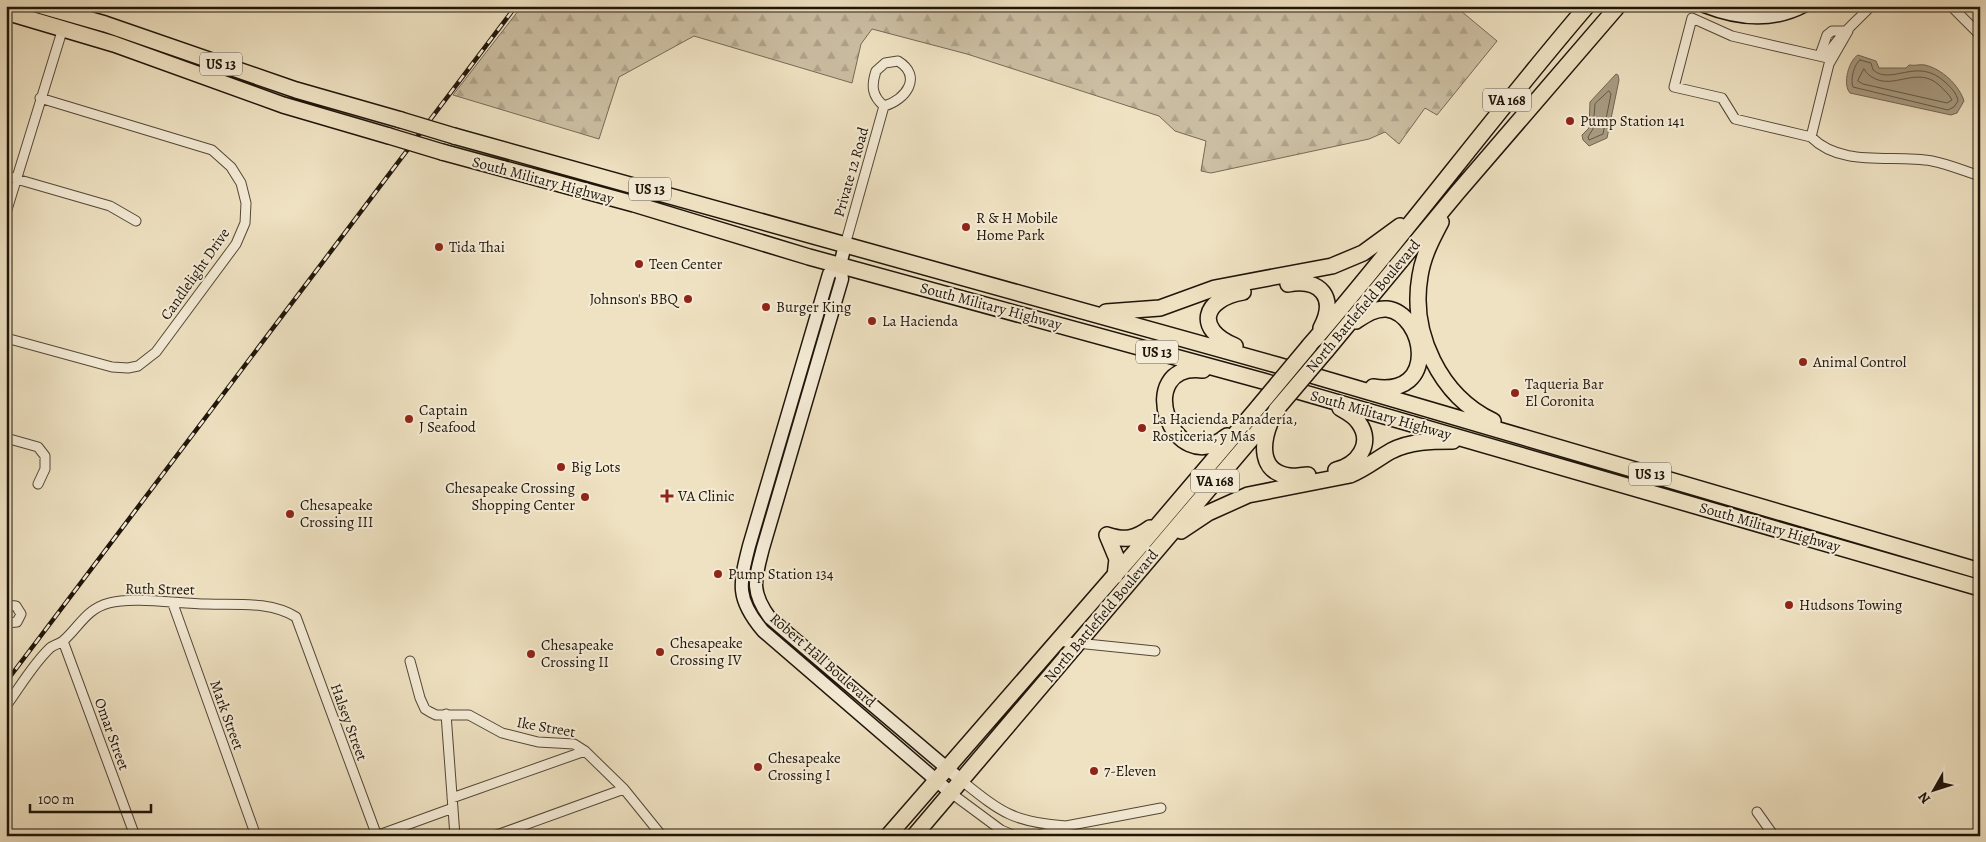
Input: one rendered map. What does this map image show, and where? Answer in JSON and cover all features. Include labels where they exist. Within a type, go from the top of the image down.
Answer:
[{"type":"main road","name":"South Military Highway","points":[[42,6],[105,24],[296,90],[454,136],[1277,365],[1980,571]]},
{"type":"main road","name":"North Battlefield Boulevard","points":[[888,836],[946,767],[1115,576],[1361,286],[1511,94],[1587,6]]},
{"type":"main road","name":"North Battlefield Boulevard","points":[[914,836],[1341,334],[1457,193],[1618,6]]},
{"type":"main road","name":"South Military Highway","points":[[6,12],[114,44],[283,105],[442,152],[634,204],[840,265],[1263,381],[1980,588]]},
{"type":"main road","points":[[1079,310],[1124,312],[1160,308],[1215,288],[1332,266],[1363,253],[1384,239],[1427,202],[1447,192],[1467,168],[1492,153]]},
{"type":"main road","points":[[1457,193],[1429,245],[1420,276],[1419,312],[1428,347],[1440,376],[1464,404],[1482,416],[1545,443]]},
{"type":"main road","points":[[1277,365],[1218,338],[1212,331],[1209,313],[1213,305],[1220,298],[1228,294],[1299,282],[1315,284],[1326,296],[1327,314],[1309,346]]},
{"type":"main road","points":[[1321,378],[1387,388],[1402,385],[1416,373],[1420,356],[1416,340],[1405,317],[1397,312],[1377,310],[1361,318],[1341,334]]},
{"type":"main road","points":[[1259,406],[1220,441],[1202,448],[1193,446],[1177,434],[1166,414],[1164,393],[1168,383],[1175,376],[1190,370],[1227,373],[1263,381]]},
{"type":"main road","points":[[1276,410],[1263,442],[1263,451],[1272,467],[1288,476],[1308,475],[1346,467],[1355,462],[1361,453],[1364,443],[1363,432],[1359,423],[1338,407],[1307,394]]},
{"type":"main road","points":[[1154,553],[1208,513],[1248,495],[1350,475],[1365,469],[1391,451],[1406,445],[1422,442],[1469,441]]},
{"type":"main road","points":[[1115,576],[1117,559],[1107,535],[1122,540],[1134,538],[1164,518]]},
{"type":"street","points":[[1704,6],[1752,18],[1782,15],[1804,6]]},
{"type":"street","points":[[1951,6],[1980,35]]},
{"type":"street","points":[[1826,57],[1870,7]]},
{"type":"street","points":[[1826,57],[1732,36],[1692,18],[1674,87],[1722,98],[1735,119],[1811,137],[1826,149],[1857,157],[1932,161],[1980,176]]},
{"type":"street","points":[[6,213],[63,28]]},
{"type":"street","points":[[1811,137],[1826,57],[1827,35],[1832,31],[1848,31]]},
{"type":"street","points":[[898,61],[905,65],[910,72],[910,81],[905,95],[900,100],[884,106],[876,99],[872,91],[876,71],[885,63],[898,61]]},
{"type":"street","name":"Candlelight Drive","points":[[6,338],[112,367],[128,368],[138,366],[156,352],[236,244],[245,223],[246,203],[241,183],[231,167],[212,150],[40,98]]},
{"type":"street","name":"Private 12 Road","points":[[845,245],[884,106]]},
{"type":"street","points":[[6,176],[110,206],[136,221]]},
{"type":"street","name":"Robert Hall Boulevard","points":[[845,245],[840,265],[842,279],[756,577],[755,591],[759,603],[770,618],[962,781]]},
{"type":"street","name":"Robert Hall Boulevard","points":[[840,265],[829,274],[749,546],[742,572],[743,602],[749,614],[763,631],[951,793]]},
{"type":"street","points":[[6,438],[38,447],[45,456],[45,469],[38,484]]},
{"type":"street","name":"Ruth Street","points":[[6,706],[51,647],[63,641],[76,624],[92,611],[109,603],[136,600],[173,604],[256,605],[283,609],[296,617]]},
{"type":"street","points":[[743,602],[769,626],[787,632]]},
{"type":"street","name":"Mark Street","points":[[173,604],[256,836]]},
{"type":"street","points":[[6,605],[16,606],[21,614],[17,622],[6,623]]},
{"type":"street","name":"Halsey Street","points":[[296,617],[376,836]]},
{"type":"street","name":"Omar Street","points":[[63,641],[135,836]]},
{"type":"street","points":[[1057,641],[1155,651]]},
{"type":"street","name":"Ike Street","points":[[410,661],[422,704],[430,712],[469,715],[502,733],[538,742],[570,743],[585,751],[624,789],[662,836]]},
{"type":"street","points":[[446,714],[455,836]]},
{"type":"street","name":"Ike Street","points":[[452,798],[585,751]]},
{"type":"street","points":[[962,781],[998,810],[1011,816],[1034,824],[1066,826]]},
{"type":"street","points":[[494,836],[624,789]]},
{"type":"street","points":[[951,793],[1001,830],[1015,836]]},
{"type":"street","points":[[376,836],[453,808]]},
{"type":"street","points":[[1036,836],[1066,826],[1161,808]]},
{"type":"street","points":[[1757,812],[1774,836]]},
{"type":"green space","points":[[522,6],[1455,6],[1497,41],[1437,115],[1425,108],[1399,144],[1385,132],[1369,139],[1211,173],[1201,171],[1206,141],[1175,131],[1159,116],[967,54],[872,29],[861,44],[852,83],[694,36],[619,77],[599,139],[453,95]]},
{"type":"water","points":[[1858,55],[1876,61],[1879,68],[1906,68],[1909,65],[1925,65],[1938,70],[1949,78],[1962,95],[1964,101],[1957,113],[1951,115],[1850,93],[1847,84],[1849,67]]},
{"type":"water","points":[[1616,74],[1619,80],[1607,138],[1589,146],[1583,140],[1582,135],[1589,128],[1590,102]]},
{"type":"railway","points":[[6,682],[516,6]]},
{"type":"place","name":"Pump Station 141","points":[[1570,121]]},
{"type":"place","name":"R & H Mobile Home Park","points":[[966,227]]},
{"type":"place","name":"Tida Thai","points":[[439,247]]},
{"type":"place","name":"Teen Center","points":[[639,264]]},
{"type":"place","name":"Johnson's BBQ","points":[[688,299]]},
{"type":"place","name":"Burger King","points":[[766,307]]},
{"type":"place","name":"La Hacienda","points":[[872,321]]},
{"type":"place","name":"Animal Control","points":[[1803,362]]},
{"type":"place","name":"Taqueria Bar El Coronita","points":[[1515,393]]},
{"type":"place","name":"Captain J Seafood","points":[[409,419]]},
{"type":"place","name":"La Hacienda Panadería, Rosticeria, y Más","points":[[1142,428]]},
{"type":"place","name":"Big Lots","points":[[561,467]]},
{"type":"place","name":"VA Clinic","points":[[667,496]]},
{"type":"place","name":"Chesapeake Crossing Shopping Center","points":[[585,497]]},
{"type":"place","name":"Chesapeake Crossing III","points":[[290,514]]},
{"type":"place","name":"Pump Station 134","points":[[718,574]]},
{"type":"place","name":"Hudsons Towing","points":[[1789,605]]},
{"type":"place","name":"Chesapeake Crossing IV","points":[[660,652]]},
{"type":"place","name":"Chesapeake Crossing II","points":[[531,654]]},
{"type":"place","name":"Chesapeake Crossing I","points":[[758,767]]},
{"type":"place","name":"7-Eleven","points":[[1094,771]]}]
